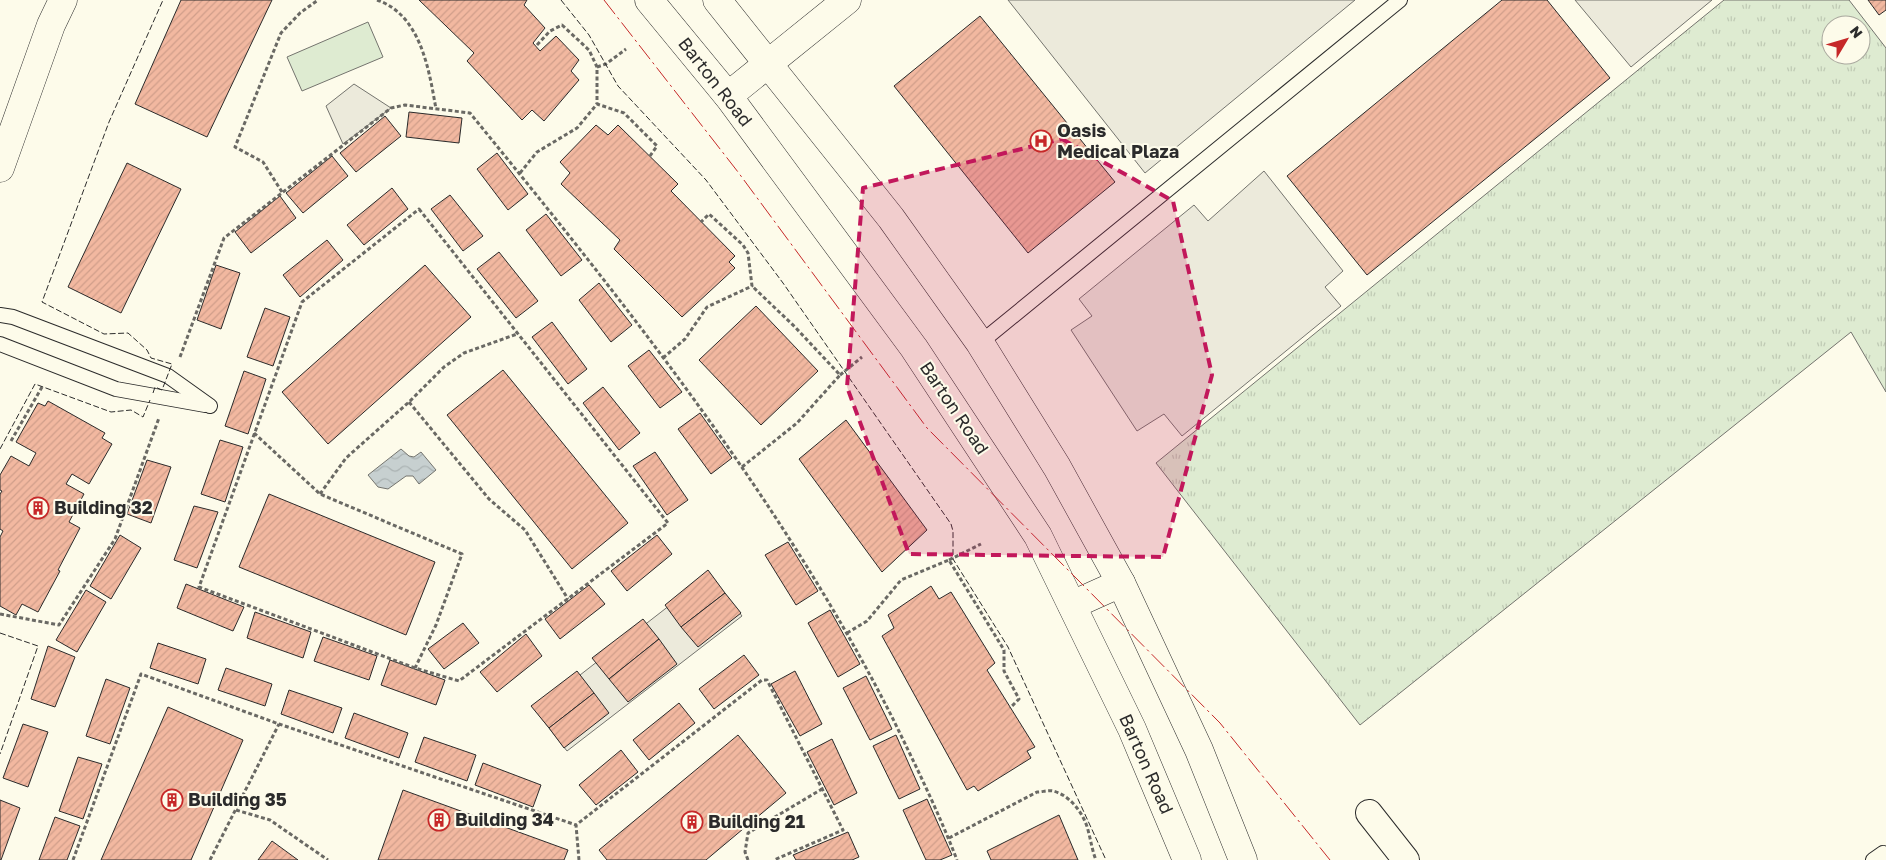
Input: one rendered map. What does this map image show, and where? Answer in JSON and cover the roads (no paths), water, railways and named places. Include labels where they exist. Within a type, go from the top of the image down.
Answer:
[{"type":"main road","points":[[1,163],[51,25],[63,0]]},
{"type":"main road","name":"Barton Road","points":[[649,0],[728,96],[919,356],[1038,536],[1132,729],[1187,860]]},
{"type":"main road","points":[[717,0],[891,218],[980,343],[1057,467],[1121,583],[1199,750],[1243,860]]},
{"type":"main road","points":[[728,96],[847,0]]},
{"type":"main road","points":[[1072,606],[1121,583]]},
{"type":"street","points":[[1369,813],[1406,860]]},
{"type":"lane","points":[[980,343],[1400,0]]},
{"type":"lane","points":[[0,315],[13,317],[168,376],[210,406],[116,389],[0,344]]},
{"type":"lane","points":[[1873,860],[1884,853],[1886,856]]},
{"type":"water","points":[[401,449],[409,456],[414,457],[421,452],[436,470],[419,484],[413,476],[406,476],[388,489],[378,487],[368,475]]},
{"type":"place","name":"Oasis Medical Plaza","points":[[1041,141]]},
{"type":"place","name":"Building 32","points":[[38,508]]},
{"type":"place","name":"Building 35","points":[[172,800]]},
{"type":"place","name":"Building 34","points":[[439,820]]},
{"type":"place","name":"Building 21","points":[[692,822]]}]
